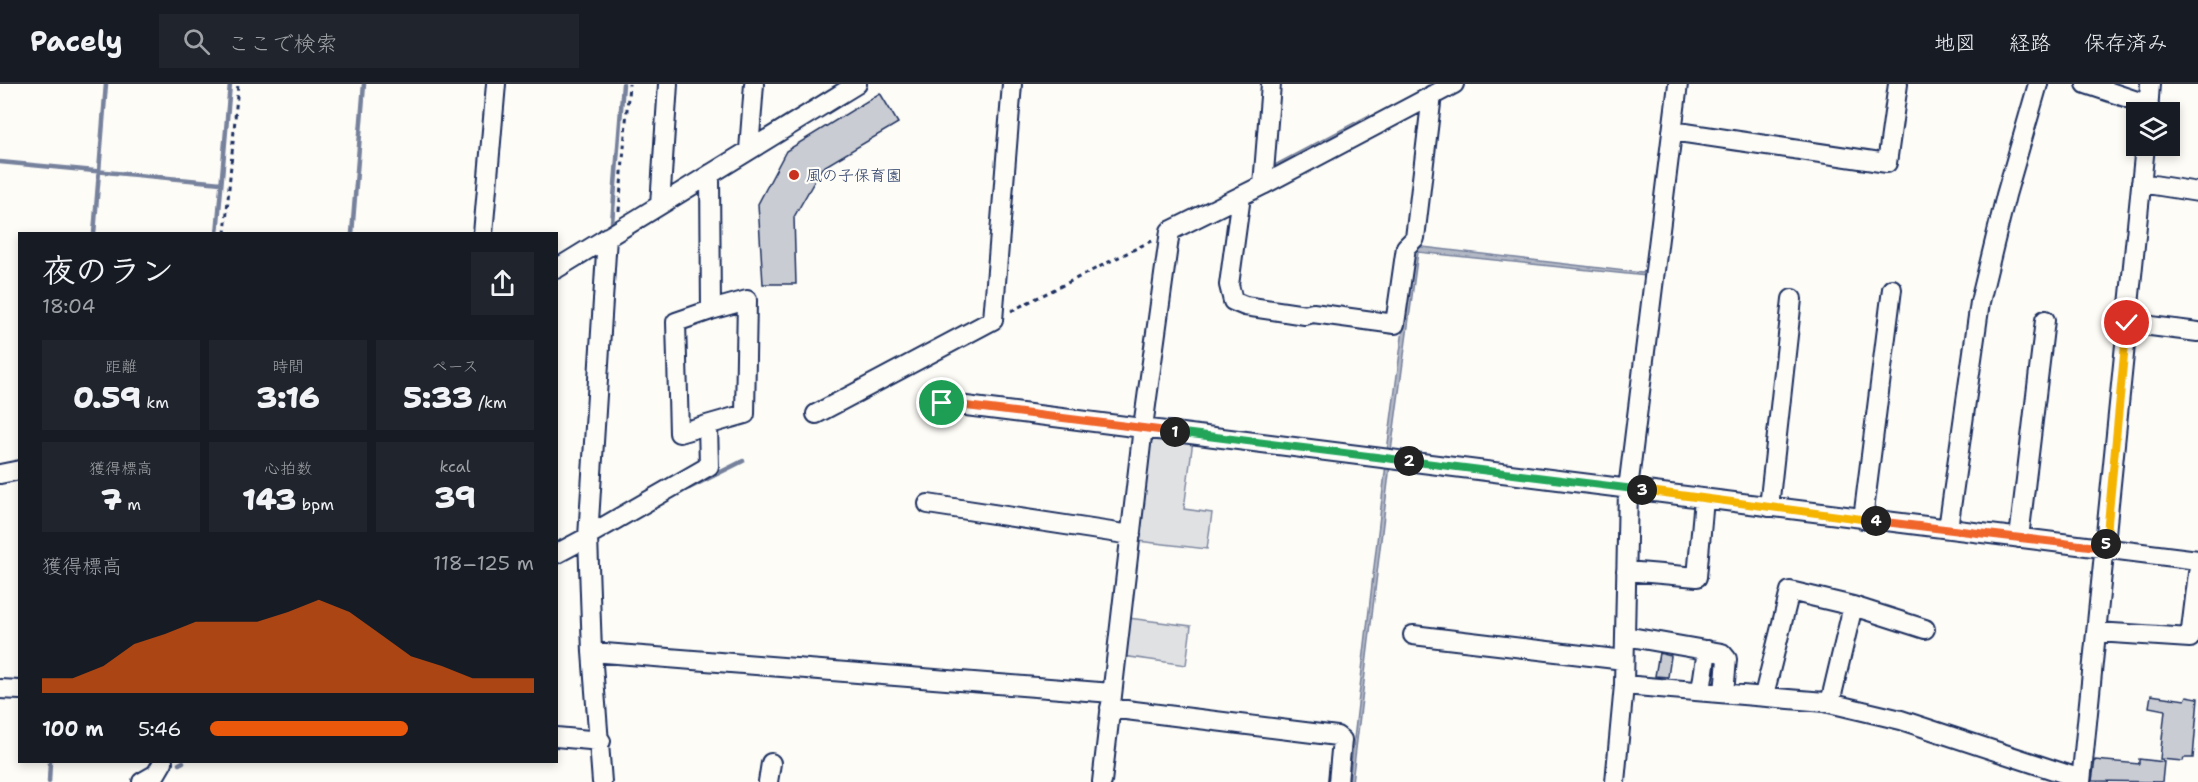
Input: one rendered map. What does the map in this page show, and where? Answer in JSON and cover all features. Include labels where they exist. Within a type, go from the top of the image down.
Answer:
[{"type":"street","points":[[483,232],[496,84]]},
{"type":"street","points":[[660,204],[668,84]]},
{"type":"street","points":[[749,150],[754,84]]},
{"type":"street","points":[[558,268],[857,84]]},
{"type":"street","points":[[816,414],[993,320],[1012,84]]},
{"type":"street","points":[[1263,185],[1271,84]]},
{"type":"street","points":[[1102,782],[1143,428],[1170,231],[1263,185],[1454,84]]},
{"type":"street","points":[[1615,782],[1624,685],[1628,489],[1678,84]]},
{"type":"street","points":[[1672,131],[1887,163],[1898,84]]},
{"type":"street","points":[[1948,530],[1980,302],[2006,195],[2038,84]]},
{"type":"street","points":[[2086,84],[2131,102]]},
{"type":"street","points":[[2149,102],[2150,84]]},
{"type":"street","points":[[1241,196],[1229,285],[1233,301],[1245,306],[1305,315],[1313,313],[1395,324],[1406,247],[1415,238],[1432,95]]},
{"type":"street","points":[[1624,685],[1764,695],[1830,703],[1902,720],[2081,781],[2144,156]]},
{"type":"street","points":[[710,174],[711,310]]},
{"type":"street","points":[[2141,183],[2198,192]]},
{"type":"street","points":[[602,782],[601,741],[592,652],[588,536],[613,234]]},
{"type":"street","points":[[1863,519],[1892,289]]},
{"type":"street","points":[[1769,507],[1792,298]]},
{"type":"street","points":[[747,300],[745,414],[680,433],[676,322],[711,310],[747,300]]},
{"type":"street","points":[[2019,538],[2045,320]]},
{"type":"street","points":[[2127,323],[2198,332]]},
{"type":"street","points":[[942,403],[2198,560]]},
{"type":"street","points":[[558,553],[709,466],[708,425]]},
{"type":"street","points":[[0,474],[18,470]]},
{"type":"street","points":[[1626,571],[1697,576],[1704,499]]},
{"type":"street","points":[[928,504],[1131,535]]},
{"type":"street","points":[[2097,632],[2190,638],[2198,573]]},
{"type":"street","points":[[1764,695],[1790,591],[1853,606],[1925,629]]},
{"type":"street","points":[[1830,703],[1853,606]]},
{"type":"street","points":[[1413,634],[1624,660]]},
{"type":"street","points":[[1625,636],[1722,653],[1727,659],[1724,693]]},
{"type":"street","points":[[1701,691],[1707,650]]},
{"type":"street","points":[[592,652],[1111,701],[1338,736],[1342,740],[1338,782]]},
{"type":"street","points":[[0,689],[18,690]]},
{"type":"street","points":[[558,737],[601,741]]},
{"type":"street","points":[[142,782],[156,774],[162,763]]},
{"type":"street","points":[[768,782],[771,763]]},
{"type":"path","points":[[225,232],[238,84]]},
{"type":"path","points":[[613,234],[629,84]]},
{"type":"path","points":[[993,320],[1170,231]]},
{"type":"shaded area","points":[[1369,115],[1370,118],[1272,171],[1271,167]]},
{"type":"shaded area","points":[[1414,246],[1642,273],[1647,269],[1646,276],[1418,252],[1391,451],[1387,451]]},
{"type":"shaded area","points":[[1152,435],[1193,440],[1184,509],[1212,513],[1207,549],[1138,541]]},
{"type":"shaded area","points":[[1386,464],[1390,465],[1352,782],[1349,782]]},
{"type":"shaded area","points":[[1128,618],[1191,626],[1186,665],[1123,656]]},
{"type":"building","points":[[880,93],[898,123],[822,168],[794,217],[796,284],[763,284],[758,204],[786,151]]},
{"type":"building","points":[[1659,653],[1671,656],[1668,677],[1655,676]]},
{"type":"building","points":[[2151,695],[2185,700],[2187,696],[2198,698],[2193,758],[2184,758],[2183,761],[2160,759],[2165,710],[2149,707]]},
{"type":"building","points":[[2139,759],[2164,762],[2162,782],[2092,781],[2095,760],[2139,764]]},
{"type":"waterway","points":[[94,232],[106,84]]},
{"type":"waterway","points":[[217,232],[230,84]]},
{"type":"waterway","points":[[352,232],[364,84]]},
{"type":"waterway","points":[[612,223],[623,84]]},
{"type":"waterway","points":[[0,162],[221,183]]},
{"type":"waterway","points":[[689,488],[743,461]]},
{"type":"waterway","points":[[49,782],[50,763]]},
{"type":"place","name":"風の子保育園","points":[[794,175]]},
{"type":"route","points":[[942,403],[2106,548],[2127,323]]}]
